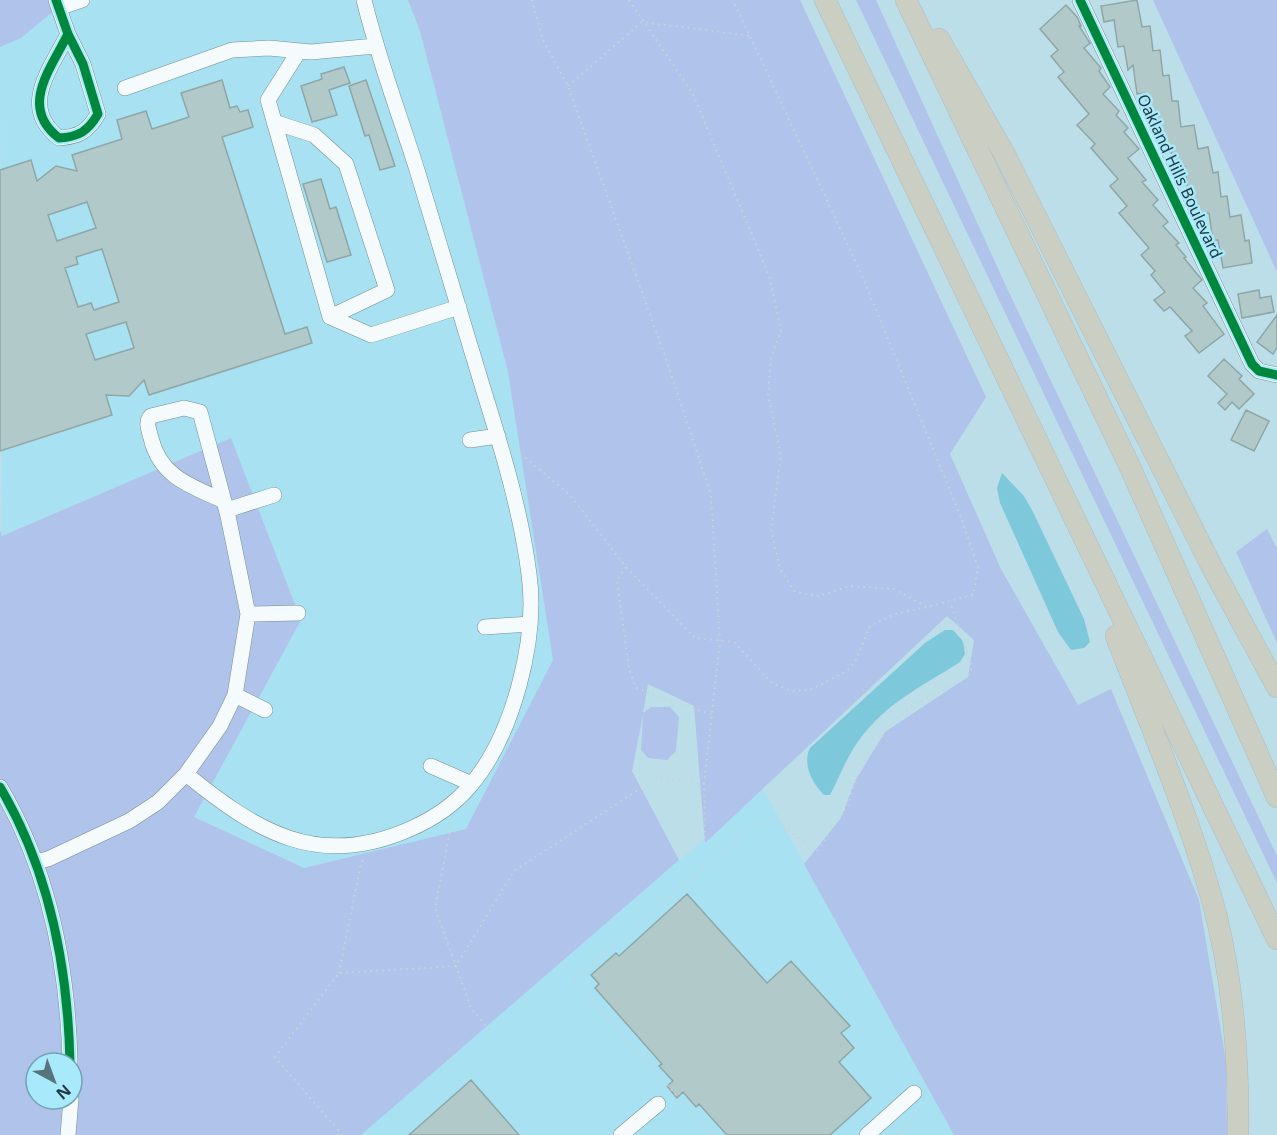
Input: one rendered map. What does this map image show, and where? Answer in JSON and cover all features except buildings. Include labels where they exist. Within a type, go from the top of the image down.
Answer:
[{"type":"highway","points":[[825,0],[1277,939]]},
{"type":"highway","points":[[906,0],[1130,467],[1277,797]]},
{"type":"highway","points":[[917,0],[1005,155],[1213,569],[1277,687]]},
{"type":"highway","points":[[1067,506],[1186,819],[1212,897],[1233,1007],[1239,1095],[1238,1135]]},
{"type":"street","points":[[68,34],[38,98],[38,112],[45,128],[59,138],[75,137],[89,129],[98,114],[83,64],[68,34],[58,4],[82,0]]},
{"type":"street","points":[[186,774],[225,805],[254,824],[283,838],[324,845],[379,840],[399,835],[438,815],[472,784],[503,733],[522,670],[530,624],[530,574],[498,436],[416,167],[375,46],[364,0]]},
{"type":"street","name":"Oakland Hills Boulevard","points":[[1080,0],[1252,364],[1259,371],[1277,375]]},
{"type":"street","points":[[125,88],[232,50],[269,48],[299,51],[375,46]]},
{"type":"street","points":[[299,51],[268,100],[330,317]]},
{"type":"street","points":[[274,122],[314,135],[346,164],[387,291],[330,317]]},
{"type":"street","points":[[330,317],[371,335],[459,307]]},
{"type":"street","points":[[35,862],[48,859],[129,821],[158,802],[186,774],[220,726],[235,695],[248,614],[225,506],[200,412],[184,408],[152,416],[147,424],[153,446],[165,469],[173,478],[225,506],[274,495]]},
{"type":"street","points":[[470,440],[498,436]]},
{"type":"street","points":[[248,614],[298,613]]},
{"type":"street","points":[[485,627],[530,624]]},
{"type":"street","points":[[235,695],[265,710]]},
{"type":"street","points":[[431,766],[472,784]]},
{"type":"street","points":[[0,787],[35,862],[57,937],[63,967],[69,1051]]},
{"type":"street","points":[[867,1135],[914,1093]]},
{"type":"street","points":[[621,1135],[658,1104]]},
{"type":"street","points":[[68,1135],[70,1111]]},
{"type":"path","points":[[532,0],[543,40],[568,86],[666,359],[711,495],[720,642],[704,784],[705,843]]},
{"type":"path","points":[[629,0],[693,94],[770,278],[782,331],[771,358],[768,395],[781,456],[771,529],[780,569],[795,592],[819,596],[850,586],[894,589],[927,607]]},
{"type":"path","points":[[498,436],[570,495],[626,567],[694,638],[734,642],[772,682],[791,691],[810,690],[847,671],[856,660],[870,626],[895,614],[973,595],[978,567],[975,556],[861,273],[734,0]]},
{"type":"path","points":[[568,86],[642,22],[752,36]]},
{"type":"path","points":[[626,567],[617,580],[629,669],[636,687],[712,715]]},
{"type":"path","points":[[712,1135],[573,980],[754,825],[771,818],[817,851],[848,805],[859,771],[891,724],[910,707],[968,677],[972,667],[949,601]]},
{"type":"path","points":[[456,966],[513,872],[658,777],[704,784]]},
{"type":"path","points":[[457,812],[452,822],[435,908],[471,1008],[489,1030]]},
{"type":"path","points":[[342,1135],[275,1057],[339,973],[361,863],[379,840]]},
{"type":"path","points":[[339,973],[456,966]]},
{"type":"path","points":[[898,1135],[917,1118]]},
{"type":"shaded area","points":[[0,0],[67,0],[21,38],[0,47]]},
{"type":"shaded area","points":[[67,0],[408,0],[420,31],[508,372],[553,660],[466,829],[304,868],[194,817],[301,620],[231,438],[2,536],[0,47],[21,38]]},
{"type":"shaded area","points":[[408,0],[800,0],[986,397],[950,454],[1001,569],[1078,705],[1111,689],[1199,900],[1226,1061],[1227,1135],[954,1135],[804,864],[841,818],[855,781],[885,732],[968,677],[974,640],[947,616],[705,843],[694,706],[648,684],[643,713],[651,707],[670,707],[679,717],[676,751],[667,760],[648,758],[641,750],[643,715],[632,771],[679,860],[361,1135],[0,1135],[0,530],[2,536],[231,438],[301,620],[194,817],[304,868],[466,829],[553,660],[508,372],[420,31]]},
{"type":"shaded area","points":[[856,0],[876,0],[1005,284],[1277,856],[1277,883]]},
{"type":"shaded area","points":[[1153,0],[1277,0],[1277,272]]},
{"type":"shaded area","points":[[1002,473],[1024,496],[1033,512],[1084,619],[1090,642],[1084,648],[1071,650],[1058,632],[1000,503],[997,488]]},
{"type":"shaded area","points":[[1267,529],[1277,548],[1277,643],[1236,552]]},
{"type":"shaded area","points":[[945,630],[953,630],[963,641],[965,654],[960,662],[888,709],[853,749],[830,795],[824,795],[816,785],[808,767],[810,748],[925,643]]},
{"type":"shaded area","points":[[763,789],[954,1135],[361,1135],[469,1039]]},
{"type":"cycle path","points":[[56,0],[68,34],[83,64],[98,114],[82,132],[59,138],[47,126],[41,114],[40,101],[47,75],[68,34]]},
{"type":"cycle path","points":[[1080,0],[1252,364],[1259,371],[1277,375]]},
{"type":"cycle path","points":[[0,787],[31,852],[53,920],[65,991],[69,1051]]}]
